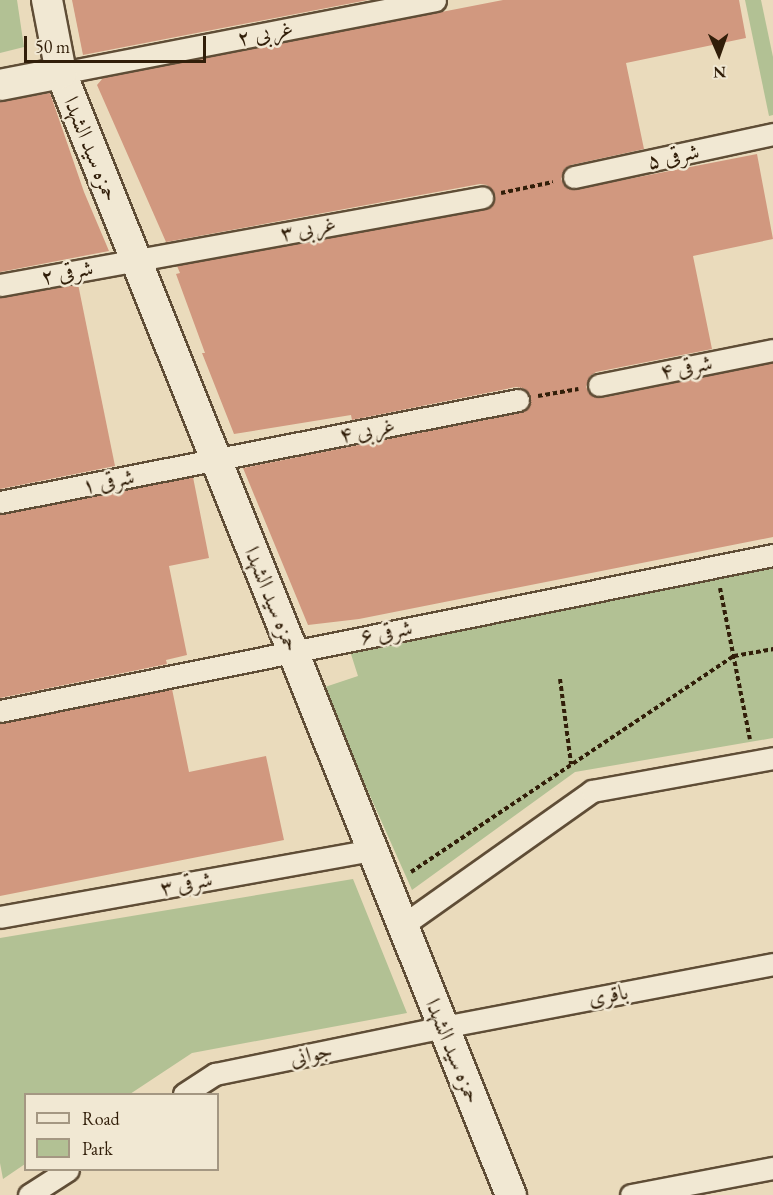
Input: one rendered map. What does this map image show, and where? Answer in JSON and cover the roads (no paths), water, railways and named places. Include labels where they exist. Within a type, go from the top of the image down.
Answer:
[{"type":"street","name":"حمزه سید الشهدا","points":[[47,0],[61,73],[511,1195]]},
{"type":"street","name":"۲ غربی","points":[[61,73],[435,0]]},
{"type":"street","points":[[0,85],[61,73]]},
{"type":"street","name":"۵ شرقی","points":[[574,177],[773,135]]},
{"type":"street","name":"۳ غربی","points":[[134,259],[482,197]]},
{"type":"street","name":"۲ شرقی","points":[[0,285],[134,259]]},
{"type":"street","name":"۴ شرقی","points":[[599,385],[773,350]]},
{"type":"street","name":"۴ غربی","points":[[216,460],[519,400]]},
{"type":"street","name":"۱ شرقی","points":[[0,502],[216,460]]},
{"type":"street","name":"۶ شرقی","points":[[0,711],[292,650],[773,555]]},
{"type":"street","points":[[403,925],[592,791],[764,759]]},
{"type":"street","name":"۳ شرقی","points":[[0,917],[372,850]]},
{"type":"street","name":"باقری","points":[[443,1027],[773,964]]},
{"type":"street","name":"جوانی","points":[[187,1093],[215,1074],[443,1027]]},
{"type":"street","points":[[631,1195],[767,1169]]},
{"type":"street","points":[[29,1195],[67,1171]]}]
